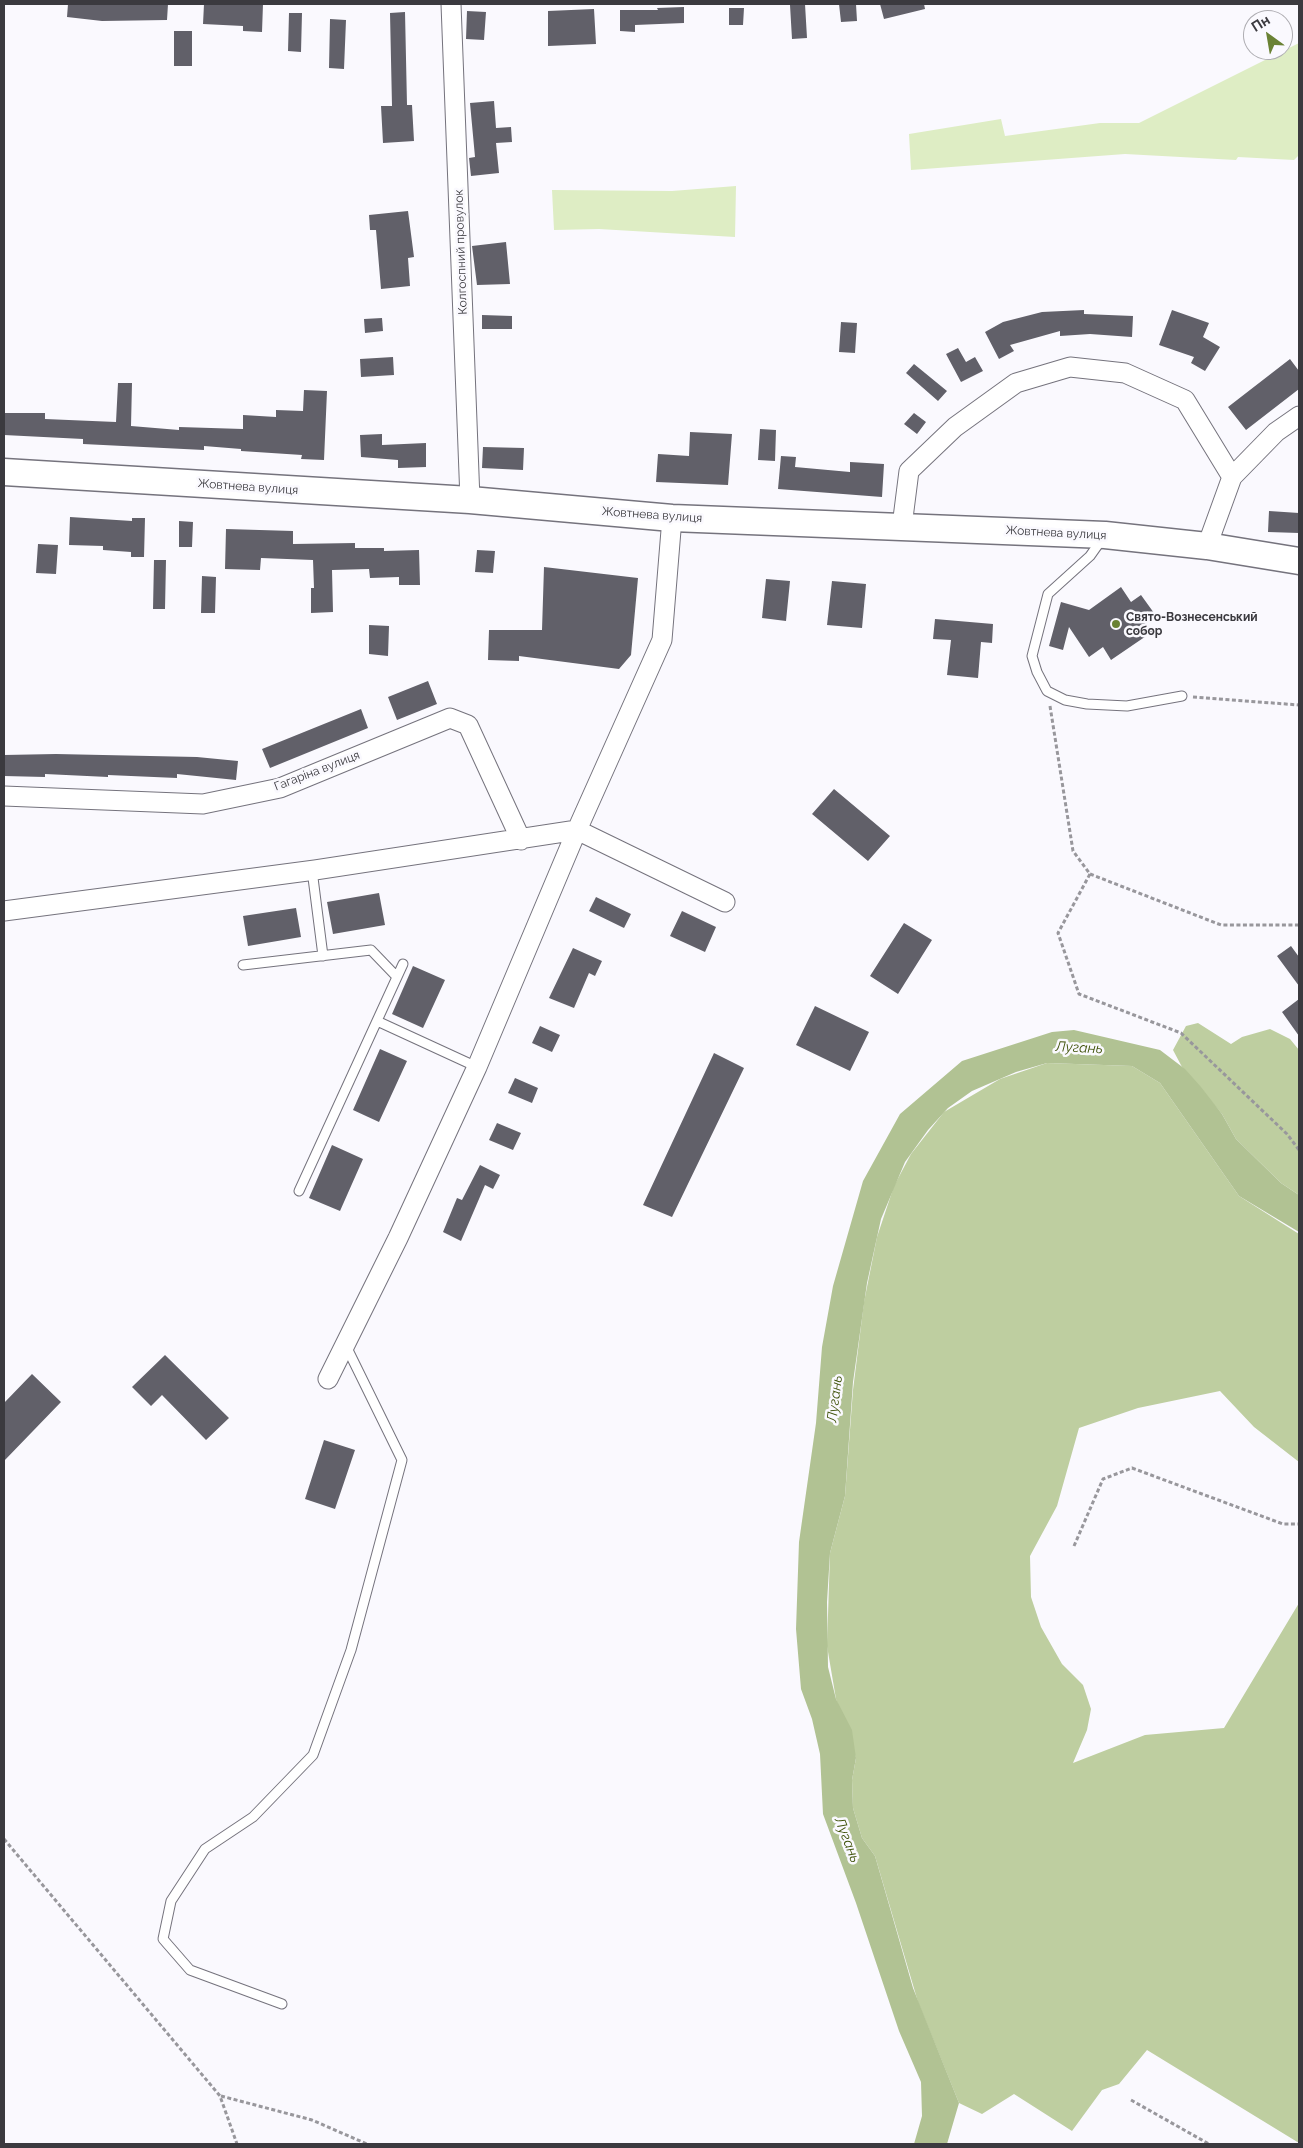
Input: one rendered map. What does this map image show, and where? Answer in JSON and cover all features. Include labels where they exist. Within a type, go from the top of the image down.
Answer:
[{"type":"street","name":"Колгоспний провулок","points":[[451,4],[470,500]]},
{"type":"street","points":[[902,526],[909,471],[955,427],[1016,383],[1070,367],[1125,373],[1185,400],[1232,477]]},
{"type":"street","points":[[1207,546],[1232,477],[1276,432],[1299,416]]},
{"type":"street","name":"Жовтнева вулиця","points":[[4,472],[470,500],[672,518],[1105,534],[1207,546],[1299,561]]},
{"type":"street","points":[[328,1379],[398,1238],[477,1067],[577,830],[662,640],[672,518]]},
{"type":"street","name":"Гагаріна вулиця","points":[[4,796],[203,804],[280,788],[450,718],[468,725],[521,840]]},
{"type":"street","points":[[4,911],[312,870],[521,840],[577,830],[725,902]]},
{"type":"lane","points":[[1105,534],[1090,556],[1048,594],[1032,656],[1037,672],[1047,690],[1065,700],[1087,704],[1127,706],[1182,696]]},
{"type":"lane","points":[[312,870],[323,956]]},
{"type":"lane","points":[[243,964],[372,950],[397,976]]},
{"type":"lane","points":[[299,1191],[403,964]]},
{"type":"lane","points":[[377,1021],[477,1067]]},
{"type":"lane","points":[[282,2004],[190,1970],[163,1939],[171,1900],[205,1849],[253,1817],[313,1755],[351,1650],[402,1460],[345,1344]]},
{"type":"path","points":[[1047,690],[1073,850],[1090,874],[1221,925],[1299,925]]},
{"type":"path","points":[[1182,696],[1299,705]]},
{"type":"path","points":[[1090,874],[1058,933],[1079,994],[1181,1033],[1287,1134],[1299,1150]]},
{"type":"path","points":[[1074,1546],[1103,1480],[1132,1468],[1283,1524],[1299,1524]]},
{"type":"path","points":[[4,1839],[220,2096],[237,2144]]},
{"type":"path","points":[[220,2096],[312,2120],[367,2144]]},
{"type":"path","points":[[1131,2100],[1209,2144]]},
{"type":"shaded area","points":[[1299,43],[1299,155],[1294,160],[1238,157],[1236,160],[1125,154],[911,170],[909,134],[1001,119],[1005,136],[1100,123],[1139,123],[1265,60],[1293,60],[1293,46]]},
{"type":"shaded area","points":[[736,186],[735,237],[599,229],[554,230],[552,190],[672,191]]},
{"type":"shaded area","points":[[1198,1023],[1231,1044],[1242,1037],[1270,1029],[1290,1039],[1299,1050],[1299,1195],[1281,1183],[1236,1139],[1222,1114],[1182,1067],[1173,1050],[1186,1026]]},
{"type":"shaded area","points":[[1047,1063],[1132,1066],[1160,1083],[1239,1196],[1299,1234],[1299,1462],[1254,1427],[1220,1391],[1138,1408],[1079,1428],[1057,1506],[1030,1556],[1031,1597],[1041,1627],[1062,1664],[1083,1685],[1091,1709],[1087,1730],[1073,1763],[1145,1735],[1224,1728],[1299,1603],[1299,2143],[1147,2050],[1119,2084],[1102,2090],[1072,2131],[1014,2094],[982,2114],[959,2103],[918,2002],[875,1856],[862,1838],[853,1808],[852,1780],[856,1758],[836,1699],[827,1646],[830,1553],[845,1496],[853,1390],[864,1302],[877,1237],[894,1186],[911,1154],[944,1112],[1000,1079]]},
{"type":"water","name":"Лугань","points":[[1074,1030],[1160,1050],[1185,1069],[1222,1114],[1236,1139],[1281,1183],[1299,1195],[1299,1232],[1239,1196],[1160,1083],[1132,1066],[1047,1063],[1016,1072],[972,1091],[948,1108],[928,1130],[905,1162],[881,1219],[867,1283],[853,1382],[845,1496],[830,1553],[827,1602],[828,1667],[836,1699],[852,1730],[856,1758],[852,1780],[853,1808],[862,1838],[875,1856],[913,1988],[959,2103],[947,2144],[914,2144],[922,2116],[921,2082],[899,2031],[856,1903],[823,1814],[820,1754],[812,1719],[801,1689],[796,1629],[799,1542],[816,1423],[822,1347],[833,1286],[863,1181],[900,1114],[962,1061],[1052,1032]]},
{"type":"building","points":[[68,4],[168,4],[167,20],[102,21],[67,17]]},
{"type":"building","points":[[204,4],[263,4],[262,32],[243,31],[243,26],[203,24]]},
{"type":"building","points":[[805,4],[807,38],[792,39],[790,5]]},
{"type":"building","points":[[839,4],[856,4],[857,21],[841,22]]},
{"type":"building","points":[[880,4],[924,4],[925,9],[884,19]]},
{"type":"building","points":[[684,7],[684,23],[635,25],[635,32],[620,31],[620,10],[658,10],[657,8]]},
{"type":"building","points":[[729,8],[744,8],[743,25],[729,25]]},
{"type":"building","points":[[594,9],[596,44],[548,46],[548,11]]},
{"type":"building","points":[[467,11],[486,12],[484,40],[466,39]]},
{"type":"building","points":[[405,12],[407,105],[412,105],[414,141],[383,143],[381,106],[392,106],[390,13]]},
{"type":"building","points":[[289,13],[302,13],[301,52],[288,51]]},
{"type":"building","points":[[330,19],[346,20],[344,69],[329,68]]},
{"type":"building","points":[[174,31],[192,31],[192,66],[174,66]]},
{"type":"building","points":[[494,101],[496,128],[511,127],[512,142],[496,143],[499,173],[471,176],[469,158],[475,157],[470,103]]},
{"type":"building","points":[[408,211],[414,257],[408,258],[410,286],[381,289],[376,230],[370,230],[369,215]]},
{"type":"building","points":[[506,242],[510,284],[477,285],[472,246]]},
{"type":"building","points":[[1084,310],[1084,314],[1133,316],[1132,337],[1090,334],[1060,336],[1060,331],[1010,345],[1014,351],[999,359],[985,332],[1003,322],[1042,312]]},
{"type":"building","points":[[1172,310],[1209,323],[1203,337],[1220,347],[1205,371],[1191,363],[1194,357],[1159,345]]},
{"type":"building","points":[[482,315],[512,316],[512,329],[482,329]]},
{"type":"building","points":[[382,318],[383,331],[365,333],[364,319]]},
{"type":"building","points":[[841,322],[857,323],[855,353],[839,352]]},
{"type":"building","points":[[958,348],[966,362],[975,357],[983,371],[961,382],[946,354]]},
{"type":"building","points":[[393,357],[394,375],[361,377],[360,359]]},
{"type":"building","points":[[1290,359],[1299,371],[1299,389],[1246,430],[1228,407]]},
{"type":"building","points":[[914,364],[947,391],[938,401],[906,373]]},
{"type":"building","points":[[118,383],[132,383],[131,426],[179,430],[179,427],[243,429],[243,415],[276,417],[276,410],[303,411],[304,390],[327,391],[324,460],[301,459],[302,455],[241,451],[241,449],[204,446],[204,450],[83,444],[83,439],[4,435],[4,413],[45,413],[45,419],[116,422]]},
{"type":"building","points":[[914,413],[926,422],[917,434],[904,424]]},
{"type":"building","points":[[760,429],[776,430],[775,461],[758,460]]},
{"type":"building","points":[[690,432],[732,434],[728,485],[656,482],[658,454],[689,456]]},
{"type":"building","points":[[382,434],[382,445],[426,443],[426,467],[398,468],[398,460],[361,457],[360,435]]},
{"type":"building","points":[[483,447],[524,448],[523,470],[482,468]]},
{"type":"building","points":[[781,456],[796,457],[795,467],[850,472],[850,462],[884,464],[882,497],[778,489]]},
{"type":"building","points":[[1269,511],[1299,513],[1299,533],[1268,532]]},
{"type":"building","points":[[70,517],[132,521],[132,518],[145,518],[144,557],[131,557],[131,552],[103,550],[103,546],[69,545]]},
{"type":"building","points":[[179,521],[193,522],[192,547],[179,547]]},
{"type":"building","points":[[226,529],[293,531],[293,544],[355,543],[355,548],[384,548],[384,551],[419,550],[420,585],[399,585],[399,577],[370,578],[369,569],[332,570],[333,612],[311,613],[311,588],[314,588],[313,560],[261,558],[260,570],[225,569]]},
{"type":"building","points":[[38,544],[58,545],[56,574],[36,573]]},
{"type":"building","points":[[477,550],[495,551],[493,573],[475,572]]},
{"type":"building","points":[[154,560],[166,560],[165,609],[153,609]]},
{"type":"building","points":[[544,567],[638,578],[631,655],[619,669],[519,656],[519,661],[488,660],[489,630],[542,630]]},
{"type":"building","points":[[202,576],[216,577],[215,613],[201,613]]},
{"type":"building","points":[[766,579],[790,581],[786,621],[762,618]]},
{"type":"building","points":[[832,581],[866,584],[862,628],[827,625]]},
{"type":"building","points":[[1121,587],[1131,602],[1141,595],[1154,613],[1144,620],[1152,632],[1111,660],[1103,647],[1089,657],[1069,627],[1063,650],[1049,646],[1061,602],[1089,610]]},
{"type":"building","points":[[935,619],[993,624],[992,643],[981,642],[978,678],[947,675],[951,640],[933,639]]},
{"type":"building","points":[[369,625],[389,626],[388,656],[369,654]]},
{"type":"building","points":[[428,681],[437,704],[397,720],[388,697]]},
{"type":"building","points":[[361,709],[368,728],[270,768],[262,749]]},
{"type":"building","points":[[56,754],[197,757],[238,761],[236,780],[177,774],[177,778],[45,774],[45,777],[4,776],[4,755]]},
{"type":"building","points":[[834,789],[890,836],[868,861],[812,814]]},
{"type":"building","points":[[379,893],[385,925],[333,934],[327,902]]},
{"type":"building","points":[[596,897],[631,914],[624,928],[589,911]]},
{"type":"building","points":[[296,908],[301,937],[248,946],[243,916]]},
{"type":"building","points":[[682,911],[716,927],[705,952],[670,936]]},
{"type":"building","points":[[904,923],[932,940],[898,994],[870,976]]},
{"type":"building","points":[[1291,946],[1299,957],[1299,986],[1277,956]]},
{"type":"building","points":[[573,948],[602,961],[595,976],[589,973],[574,1008],[549,998]]},
{"type":"building","points":[[413,966],[445,980],[423,1028],[392,1014]]},
{"type":"building","points":[[1299,999],[1299,1036],[1282,1012]]},
{"type":"building","points":[[815,1006],[869,1032],[850,1071],[796,1045]]},
{"type":"building","points":[[540,1026],[560,1035],[552,1052],[532,1043]]},
{"type":"building","points":[[380,1049],[407,1061],[379,1122],[353,1110]]},
{"type":"building","points":[[714,1053],[744,1068],[672,1217],[643,1205]]},
{"type":"building","points":[[515,1078],[538,1088],[532,1103],[508,1093]]},
{"type":"building","points":[[497,1123],[521,1133],[513,1150],[489,1140]]},
{"type":"building","points":[[332,1145],[363,1159],[340,1211],[309,1198]]},
{"type":"building","points":[[480,1165],[500,1175],[493,1189],[485,1185],[461,1241],[443,1232],[457,1198],[462,1200]]},
{"type":"building","points":[[165,1355],[229,1418],[206,1440],[162,1395],[151,1406],[132,1387]]},
{"type":"building","points":[[32,1374],[61,1402],[4,1461],[4,1403]]},
{"type":"building","points":[[324,1440],[355,1450],[335,1509],[305,1499]]},
{"type":"place","name":"Свято-Вознесенський собор","points":[[1116,624]]}]
